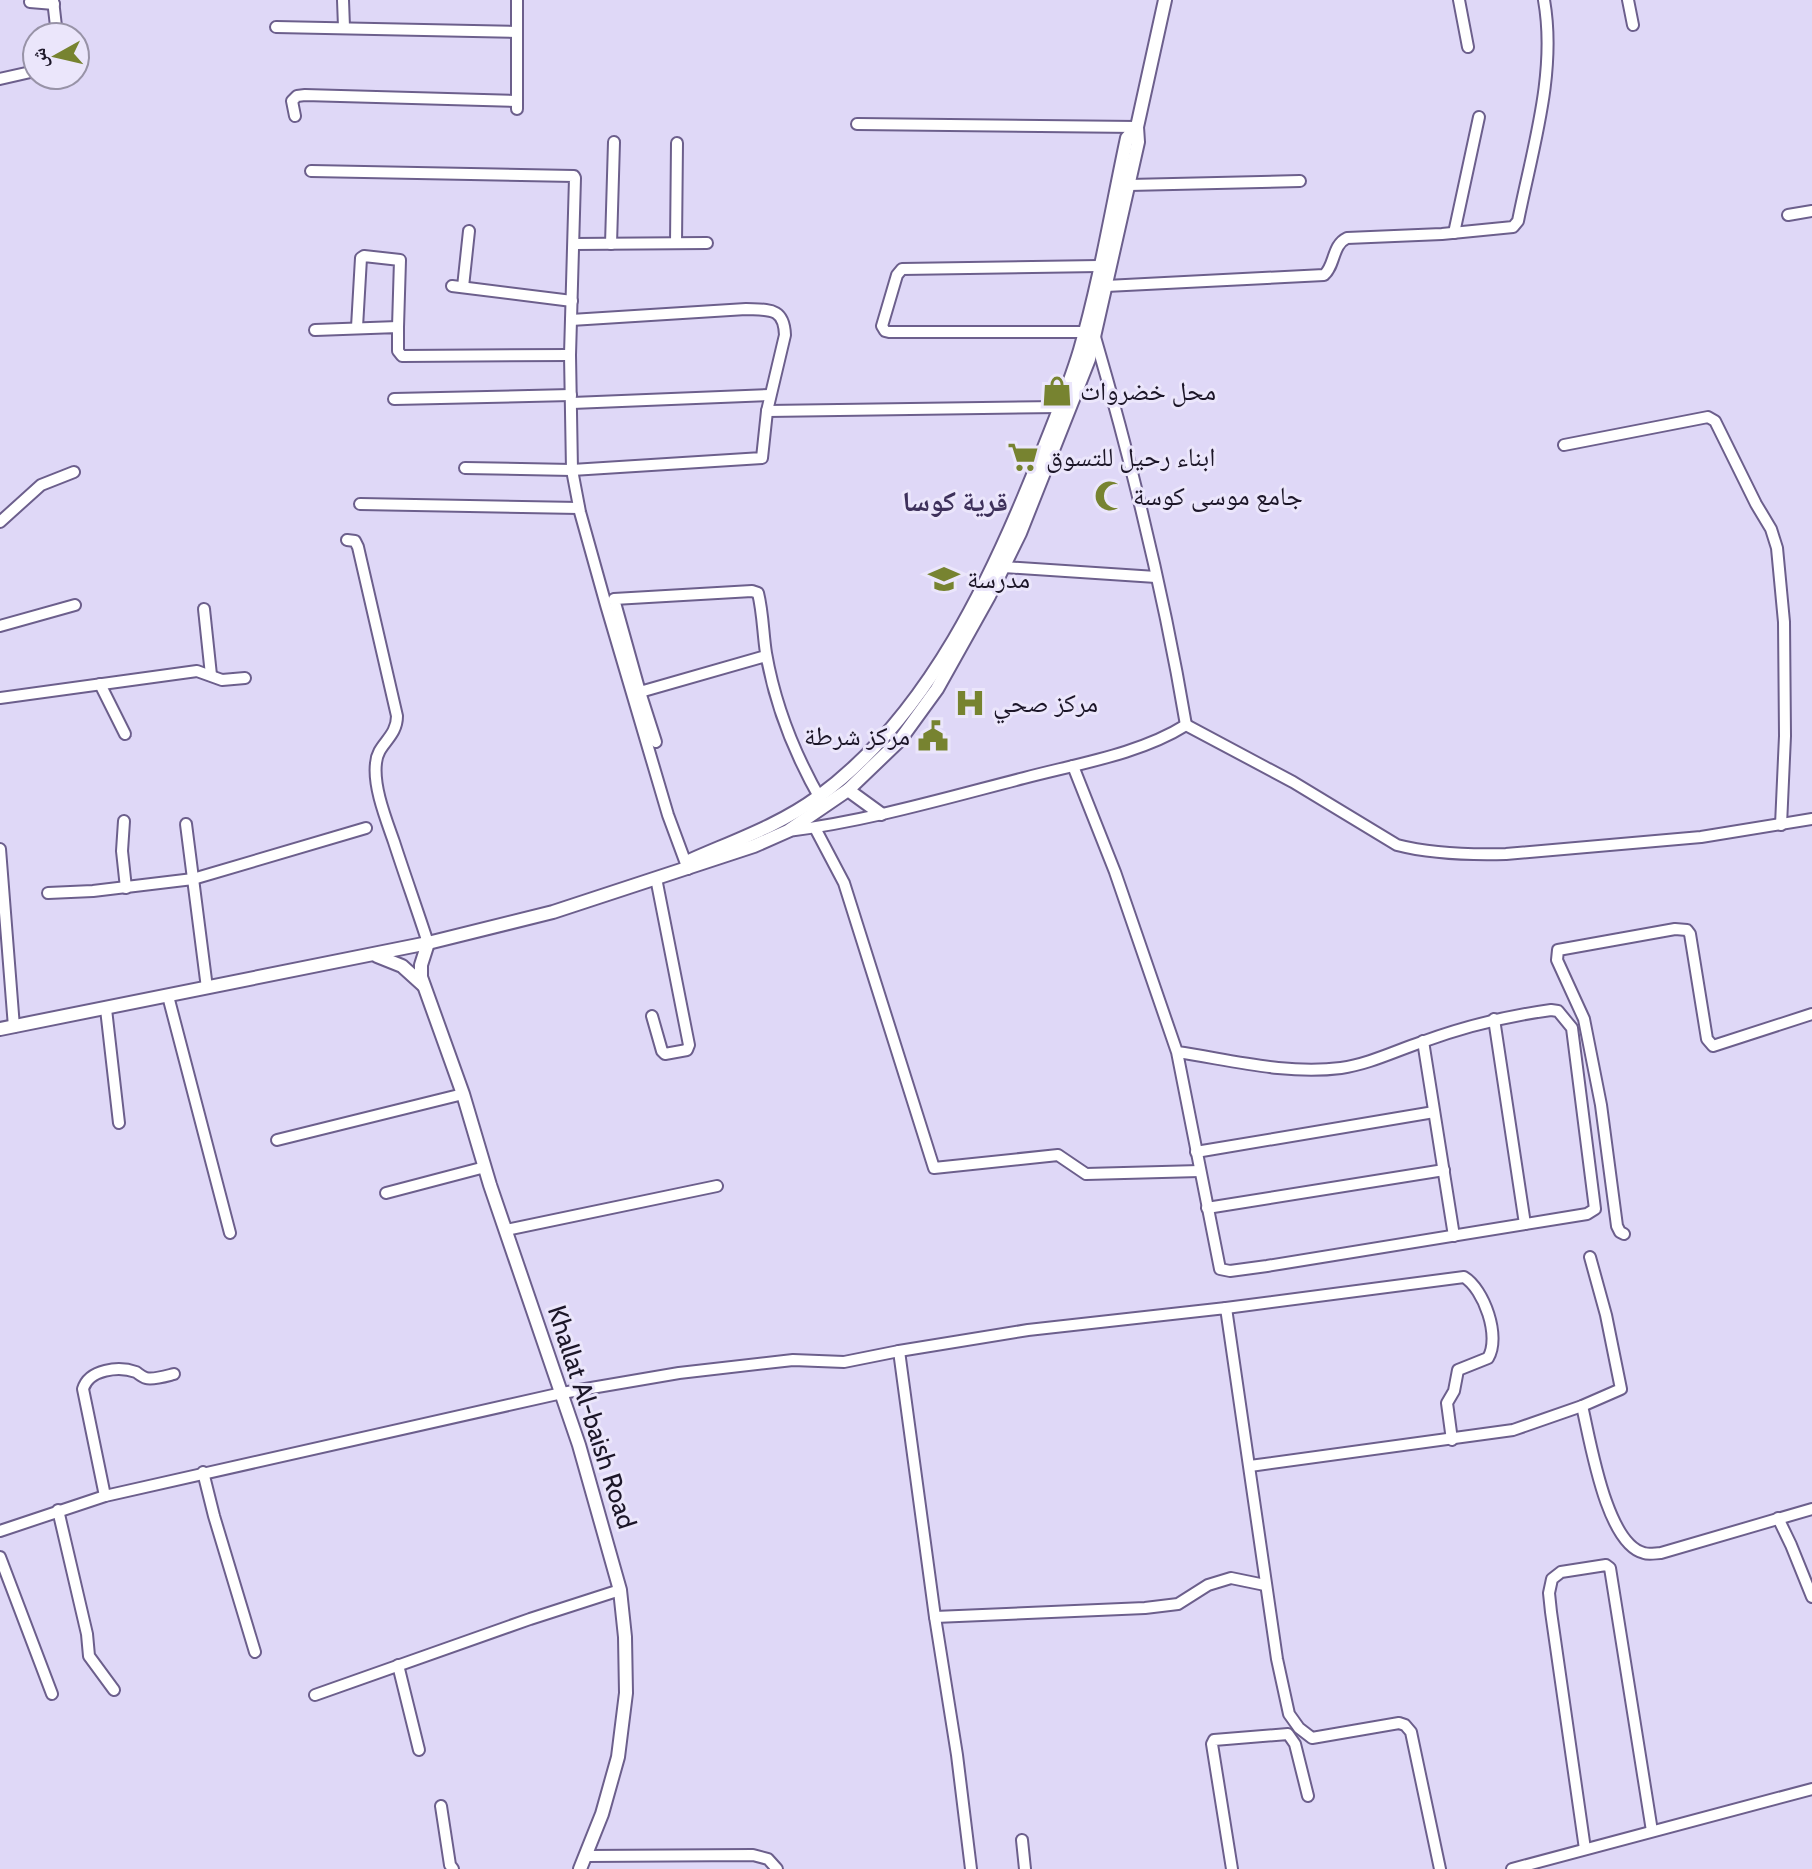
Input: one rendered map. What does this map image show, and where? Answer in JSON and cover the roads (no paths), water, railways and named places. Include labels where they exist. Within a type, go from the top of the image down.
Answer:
[{"type":"street","points":[[343,0],[344,27]]},
{"type":"street","points":[[295,116],[292,101],[297,96],[305,95],[517,105],[517,0]]},
{"type":"street","points":[[984,594],[1004,567],[1020,533],[1106,286],[1139,142],[1137,127],[1165,0]]},
{"type":"street","points":[[1459,0],[1468,47]]},
{"type":"street","points":[[1106,286],[1324,275],[1329,271],[1339,243],[1347,238],[1502,230],[1513,227],[1518,221],[1546,72],[1549,43],[1544,0]]},
{"type":"street","points":[[1628,0],[1633,24]]},
{"type":"street","points":[[30,2],[54,2],[56,21]]},
{"type":"street","points":[[276,27],[517,32]]},
{"type":"street","points":[[0,79],[21,74]]},
{"type":"street","points":[[1454,233],[1479,117]]},
{"type":"street","points":[[856,124],[1137,127]]},
{"type":"street","points":[[1137,127],[1127,138],[1099,266],[1090,335],[1131,471],[1174,652],[1186,725]]},
{"type":"street","points":[[611,244],[614,142]]},
{"type":"street","points":[[676,243],[677,143]]},
{"type":"street","points":[[311,171],[573,176],[576,181],[570,320],[572,470],[579,508],[644,736],[687,866]]},
{"type":"street","points":[[1129,185],[1300,181]]},
{"type":"street","points":[[1788,215],[1812,211]]},
{"type":"street","points":[[470,231],[458,286],[572,300]]},
{"type":"street","points":[[574,244],[707,243]]},
{"type":"street","points":[[357,327],[361,258],[364,256],[400,260],[398,351],[402,356],[570,355]]},
{"type":"street","points":[[1090,335],[889,332],[882,326],[897,275],[902,269],[1099,266]]},
{"type":"street","points":[[465,468],[572,470],[763,457],[767,411],[785,335],[780,316],[771,310],[746,309],[570,320]]},
{"type":"street","points":[[316,330],[398,327]]},
{"type":"street","points":[[788,831],[822,802],[937,689],[984,594],[1060,407],[1083,358]]},
{"type":"street","points":[[394,399],[770,395]]},
{"type":"street","points":[[767,411],[1060,407]]},
{"type":"street","points":[[1564,445],[1708,417],[1715,421],[1771,529],[1777,548],[1784,622],[1785,736],[1782,825]]},
{"type":"street","points":[[0,522],[41,485],[74,472]]},
{"type":"street","points":[[360,503],[579,508]]},
{"type":"street","points":[[347,540],[355,541],[358,547],[397,716],[395,731],[379,751],[375,767],[383,808],[428,943],[421,965],[425,988]]},
{"type":"street","points":[[1004,567],[1156,577]]},
{"type":"street","points":[[656,742],[613,601],[616,597],[755,591],[760,598],[766,656],[795,750],[822,802]]},
{"type":"street","points":[[0,626],[75,605]]},
{"type":"street","points":[[204,609],[211,676]]},
{"type":"street","points":[[640,692],[766,656]]},
{"type":"street","points":[[0,698],[197,671],[222,680],[245,678]]},
{"type":"street","points":[[100,684],[125,734]]},
{"type":"street","points":[[687,866],[848,790],[884,757],[910,716]]},
{"type":"street","points":[[1186,725],[1282,776],[1397,845],[1413,849],[1484,855],[1506,854],[1679,839],[1812,819]]},
{"type":"street","points":[[0,1029],[373,955],[553,912],[788,831],[881,814],[1073,766],[1151,743],[1186,725]]},
{"type":"street","points":[[1073,766],[1115,872],[1177,1052],[1218,1267],[1226,1272],[1587,1214],[1595,1209],[1572,1028],[1558,1011],[1494,1019],[1365,1063],[1309,1070],[1177,1052]]},
{"type":"street","points":[[848,790],[881,814]]},
{"type":"street","points":[[124,821],[122,851],[126,888]]},
{"type":"street","points":[[186,824],[207,988]]},
{"type":"street","points":[[48,892],[93,891],[193,879],[366,828]]},
{"type":"street","points":[[815,828],[844,883],[934,1168],[1058,1155],[1086,1174],[1199,1171]]},
{"type":"street","points":[[0,849],[14,1027]]},
{"type":"street","points":[[652,1016],[665,1054],[687,1050],[689,1045],[656,878]]},
{"type":"street","points":[[1624,1234],[1617,1226],[1601,1105],[1584,1019],[1557,960],[1559,950],[1675,929],[1686,930],[1690,934],[1707,1038],[1713,1046],[1812,1014]]},
{"type":"street","points":[[373,955],[402,966],[425,988]]},
{"type":"street","name":"Khallat Al-baish Road","points":[[425,988],[562,1393],[595,1496],[620,1590],[625,1637],[626,1693],[622,1728],[615,1769],[602,1814],[580,1869]]},
{"type":"street","points":[[168,996],[230,1233]]},
{"type":"street","points":[[106,1009],[119,1123]]},
{"type":"street","points":[[1494,1019],[1525,1224]]},
{"type":"street","points":[[1423,1041],[1454,1236]]},
{"type":"street","points":[[277,1140],[463,1094]]},
{"type":"street","points":[[1196,1152],[1434,1111]]},
{"type":"street","points":[[386,1193],[485,1167]]},
{"type":"street","points":[[1207,1208],[1444,1170]]},
{"type":"street","points":[[506,1230],[717,1185]]},
{"type":"street","points":[[1250,1466],[1513,1430],[1621,1389],[1590,1257]]},
{"type":"street","points":[[0,1531],[106,1496],[203,1472],[562,1393],[704,1370],[793,1360],[844,1362],[1028,1331],[1464,1277],[1476,1287],[1485,1303],[1492,1346],[1488,1358],[1458,1370],[1456,1374],[1454,1391],[1447,1408],[1452,1440]]},
{"type":"street","points":[[1226,1308],[1265,1585],[1289,1714],[1305,1735],[1322,1738],[1399,1723],[1405,1725],[1411,1732],[1440,1869]]},
{"type":"street","points":[[899,1351],[971,1869]]},
{"type":"street","points":[[106,1496],[83,1389],[85,1381],[102,1371],[132,1371],[147,1378],[174,1374]]},
{"type":"street","points":[[1582,1406],[1603,1496],[1621,1532],[1634,1547],[1644,1553],[1661,1553],[1812,1509]]},
{"type":"street","points":[[203,1472],[255,1652]]},
{"type":"street","points":[[58,1510],[87,1634],[89,1656],[114,1690]]},
{"type":"street","points":[[1778,1518],[1812,1597]]},
{"type":"street","points":[[0,1557],[52,1694]]},
{"type":"street","points":[[1585,1849],[1549,1593],[1552,1579],[1561,1572],[1606,1565],[1610,1568],[1652,1832]]},
{"type":"street","points":[[935,1617],[1145,1608],[1178,1604],[1208,1585],[1231,1578],[1265,1585]]},
{"type":"street","points":[[315,1695],[620,1590]]},
{"type":"street","points":[[398,1665],[419,1750]]},
{"type":"street","points":[[1232,1869],[1212,1741],[1288,1734],[1295,1744],[1308,1796]]},
{"type":"street","points":[[1512,1869],[1812,1789]]},
{"type":"street","points":[[441,1806],[450,1865],[453,1869]]},
{"type":"street","points":[[1022,1840],[1025,1869]]},
{"type":"street","points":[[718,1855],[719,1869]]},
{"type":"street","points":[[586,1856],[752,1855],[768,1859],[777,1869]]},
{"type":"place","name":"محل خضروات","points":[[1057,391]]},
{"type":"place","name":"ابناء رحيل للتسوق","points":[[1023,457]]},
{"type":"place","name":"جامع موسى كوسة","points":[[1110,496]]},
{"type":"place","name":"مدرسة","points":[[944,579]]},
{"type":"place","name":"مركز صحي","points":[[970,703]]},
{"type":"place","name":"مركز شرطة","points":[[933,736]]},
{"type":"district","name":"قرية كوسا","points":[[955,501]]}]
